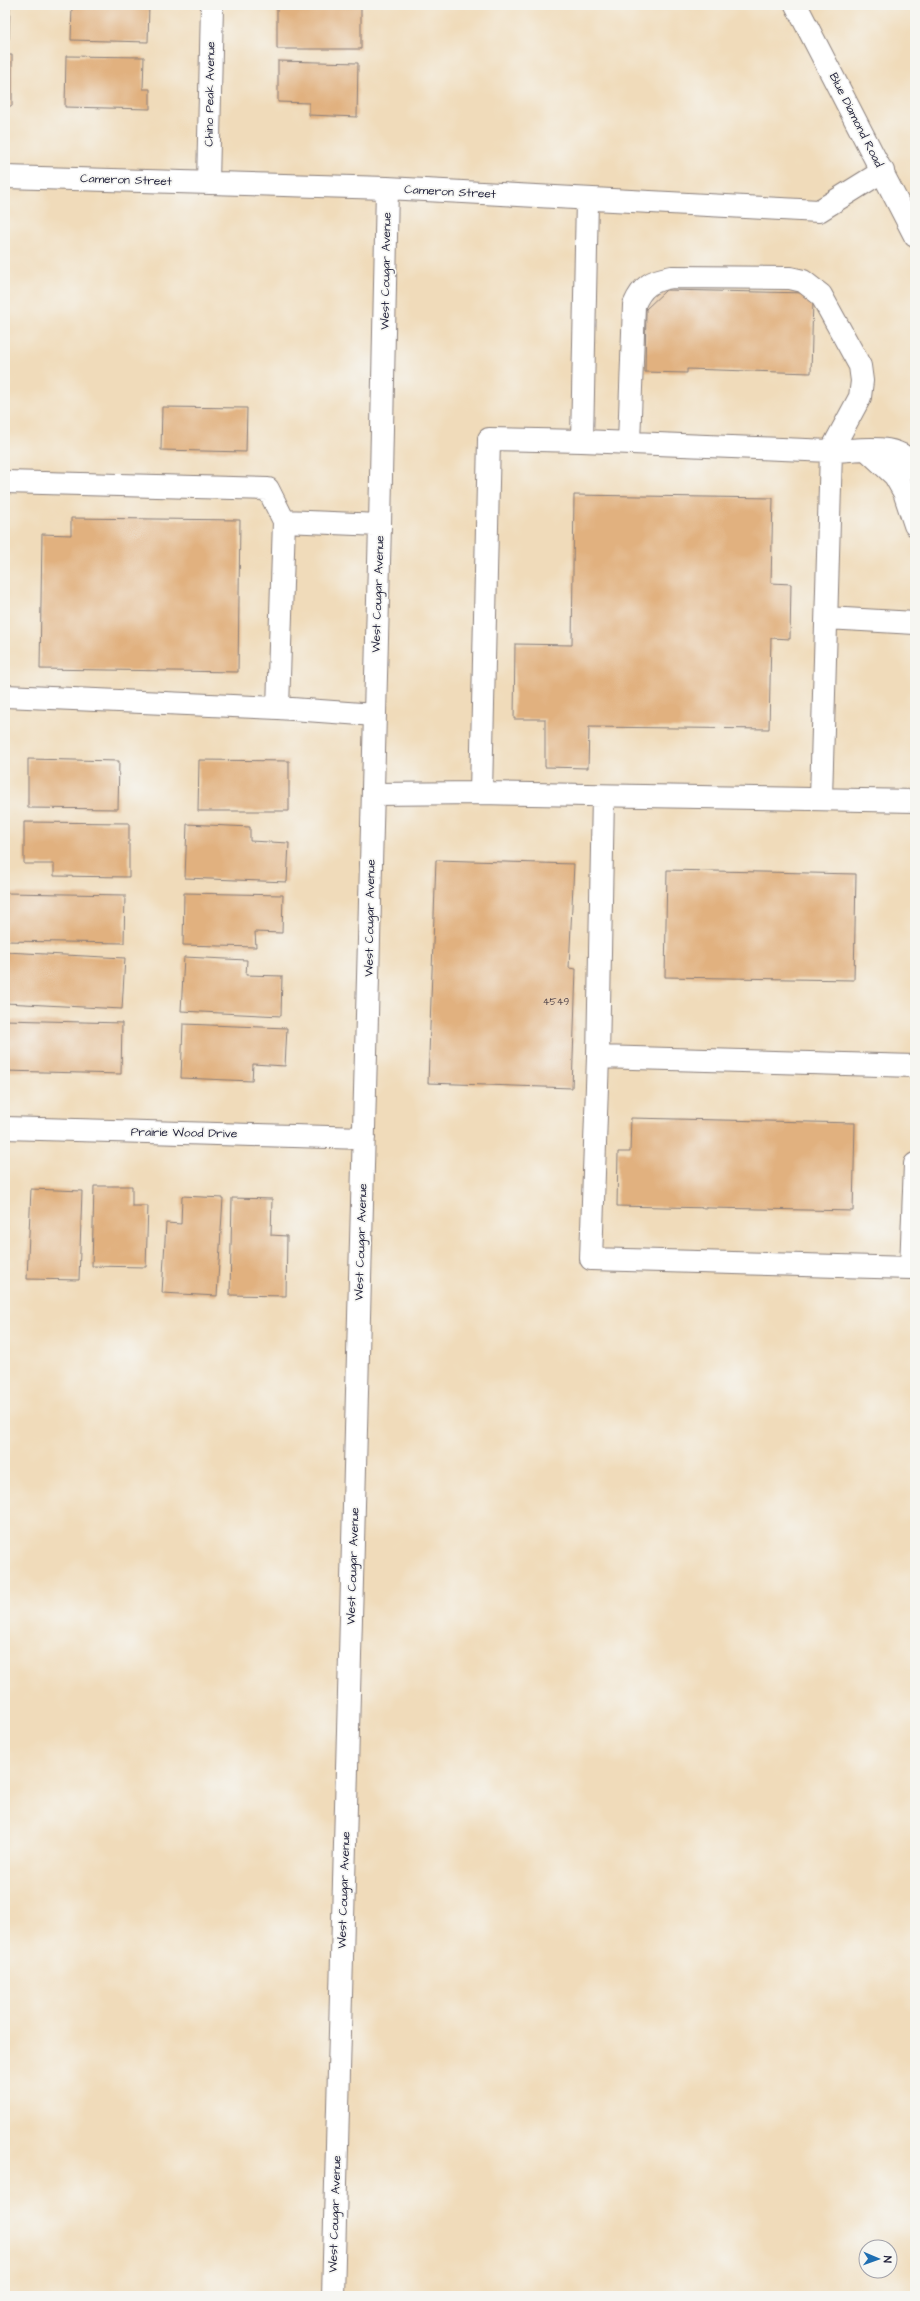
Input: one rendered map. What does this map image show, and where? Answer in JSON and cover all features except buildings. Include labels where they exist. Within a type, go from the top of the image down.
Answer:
[{"type":"main road","name":"Chino Peak Avenue","points":[[208,183],[212,5]]},
{"type":"main road","name":"Blue Diamond Road","points":[[796,5],[883,171],[915,236]]},
{"type":"main road","name":"Cameron Street","points":[[5,177],[387,188],[587,200],[819,211],[883,171]]},
{"type":"main road","name":"West Cougar Avenue","points":[[333,2296],[380,525],[387,188]]},
{"type":"main road","points":[[582,441],[587,200]]},
{"type":"main road","points":[[629,443],[634,305],[639,292],[647,284],[659,279],[672,277],[790,278],[802,281],[821,295],[860,366],[862,381],[860,397],[831,452],[821,798]]},
{"type":"main road","points":[[481,793],[489,439],[582,441],[831,452],[867,450],[893,451],[904,454],[915,469]]},
{"type":"main road","points":[[867,450],[895,476],[904,492],[915,525]]},
{"type":"main road","points":[[5,482],[268,489],[284,521],[278,708]]},
{"type":"main road","points":[[284,521],[380,525]]},
{"type":"main road","points":[[827,618],[915,623]]},
{"type":"main road","points":[[5,696],[278,708],[375,715]]},
{"type":"main road","points":[[373,794],[481,793],[603,796],[821,798],[915,801]]},
{"type":"main road","points":[[603,796],[598,1057],[591,1259],[911,1268],[915,1164]]},
{"type":"main road","points":[[598,1057],[915,1066]]},
{"type":"main road","name":"Prairie Wood Drive","points":[[5,1128],[364,1138]]}]
